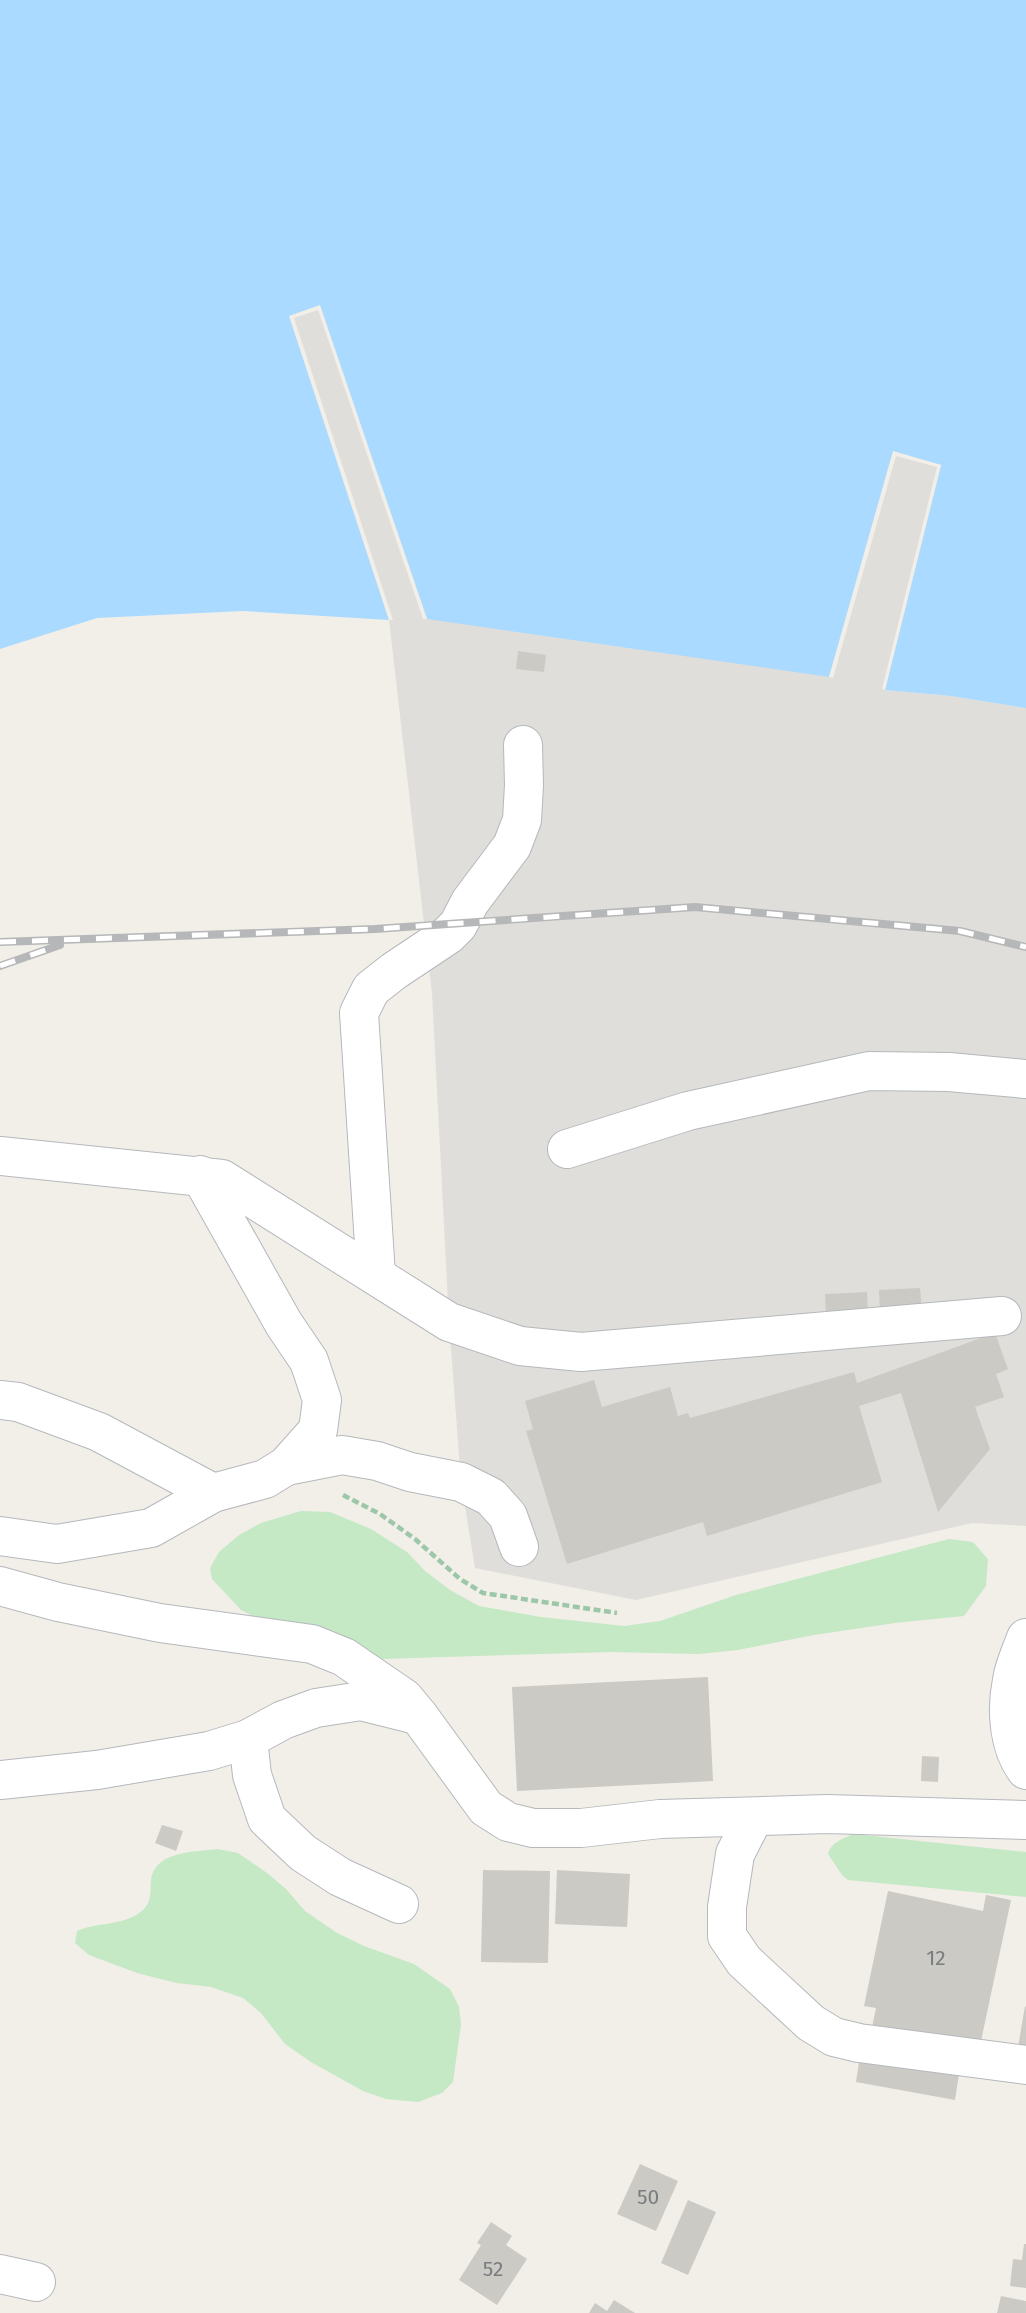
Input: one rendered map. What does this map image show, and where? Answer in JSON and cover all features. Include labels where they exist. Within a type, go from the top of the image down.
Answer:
[{"type":"street","points":[[376,1275],[359,1013],[371,989],[448,935],[512,846],[522,820],[523,744]]},
{"type":"street","points":[[567,1149],[688,1111],[869,1070],[949,1072],[1026,1079]]},
{"type":"street","points":[[0,1156],[222,1178],[449,1322],[520,1346],[581,1352],[1002,1316]]},
{"type":"street","points":[[0,1536],[57,1544],[151,1528],[213,1493],[264,1479],[286,1466],[318,1430],[322,1399],[309,1361],[284,1324],[200,1175]]},
{"type":"street","points":[[0,1400],[18,1402],[99,1432],[213,1493]]},
{"type":"street","points":[[286,1466],[342,1455],[461,1482],[491,1497],[508,1516],[519,1547]]},
{"type":"street","points":[[0,1586],[58,1602],[160,1623],[312,1644],[344,1657],[404,1698],[486,1808],[508,1822],[533,1828],[660,1819],[827,1814],[1026,1820]]},
{"type":"street","points":[[1026,1638],[1012,1680],[1009,1727],[1019,1762],[1026,1770]]},
{"type":"street","points":[[0,1780],[97,1770],[209,1751],[248,1739],[284,1720],[316,1708],[360,1701],[419,1716]]},
{"type":"street","points":[[248,1739],[252,1775],[267,1819],[303,1853],[331,1871],[400,1904]]},
{"type":"street","points":[[754,1817],[735,1854],[727,1907],[727,1936],[744,1961],[802,2014],[834,2037],[846,2040],[1026,2065]]},
{"type":"path","points":[[286,1466],[380,1514],[483,1593],[617,1613]]},
{"type":"shaded area","points":[[320,305],[941,465],[886,690],[951,696],[1026,708],[1026,1526],[972,1523],[636,1600],[475,1568],[461,1482],[449,1322],[432,993],[389,620],[289,316]]},
{"type":"green space","points":[[301,1511],[330,1512],[371,1529],[407,1552],[425,1571],[450,1590],[479,1606],[541,1617],[624,1626],[660,1621],[736,1595],[949,1539],[973,1542],[988,1559],[986,1586],[964,1616],[814,1635],[738,1650],[699,1654],[609,1652],[382,1659],[347,1646],[275,1627],[241,1610],[212,1579],[210,1568],[219,1552],[239,1535],[261,1523]]},
{"type":"green space","points":[[853,1834],[1026,1852],[1026,1897],[848,1880],[828,1854],[841,1839]]},
{"type":"green space","points":[[218,1849],[238,1853],[267,1873],[286,1889],[305,1911],[337,1933],[414,1964],[450,1989],[459,2007],[461,2024],[453,2082],[442,2093],[418,2102],[386,2099],[363,2091],[285,2044],[261,2013],[243,1998],[211,1987],[177,1983],[137,1973],[89,1955],[75,1943],[77,1931],[128,1919],[143,1910],[149,1900],[154,1870],[160,1863],[178,1854]]},
{"type":"water","points":[[0,0],[1026,0],[1026,708],[951,696],[885,690],[941,465],[894,452],[829,677],[427,619],[319,306],[290,316],[389,620],[243,611],[97,618],[0,649]]},
{"type":"pier","points":[[320,305],[427,619],[423,619],[318,310],[294,318],[393,620],[389,620],[289,316]]},
{"type":"pier","points":[[893,451],[941,465],[885,690],[882,689],[937,467],[896,456],[833,678],[829,677]]},
{"type":"building","points":[[518,651],[546,655],[544,672],[516,669]]},
{"type":"building","points":[[920,1288],[922,1311],[880,1313],[879,1290]]},
{"type":"building","points":[[867,1292],[868,1314],[826,1316],[825,1294]]},
{"type":"building","points":[[995,1333],[1008,1369],[996,1374],[1004,1397],[975,1407],[990,1449],[938,1512],[901,1393],[859,1406],[882,1482],[707,1536],[703,1522],[567,1564],[526,1431],[533,1429],[525,1401],[594,1380],[602,1407],[670,1387],[678,1416],[688,1413],[690,1418],[854,1372],[857,1383]]},
{"type":"building","points":[[708,1677],[713,1781],[517,1791],[512,1687]]},
{"type":"building","points":[[922,1756],[939,1757],[938,1782],[921,1781]]},
{"type":"building","points":[[162,1825],[183,1831],[176,1851],[155,1843]]},
{"type":"building","points":[[483,1870],[550,1871],[548,1963],[481,1962]]},
{"type":"building","points":[[557,1870],[630,1874],[627,1927],[555,1924]]},
{"type":"building","points":[[888,1891],[983,1911],[986,1895],[1011,1900],[978,2055],[871,2032],[876,2008],[864,2006]]},
{"type":"building","points":[[1026,2007],[1026,2055],[1017,2053]]},
{"type":"building","points":[[860,2056],[959,2074],[955,2100],[856,2082]]},
{"type":"building","points":[[640,2164],[678,2181],[656,2231],[617,2214]]},
{"type":"building","points":[[688,2200],[716,2212],[688,2275],[661,2263]]},
{"type":"building","points":[[491,2222],[512,2236],[506,2245],[527,2259],[497,2305],[459,2280],[481,2245],[477,2243]]},
{"type":"building","points":[[1024,2244],[1026,2288],[1010,2286],[1013,2259],[1022,2260]]},
{"type":"building","points":[[1001,2296],[1026,2301],[1026,2313],[997,2313]]},
{"type":"building","points":[[614,2300],[635,2313],[589,2313],[595,2303],[607,2311]]},
{"type":"railway","points":[[0,942],[375,929],[695,907],[960,931],[1026,947]]},
{"type":"railway","points":[[0,966],[60,945]]}]
